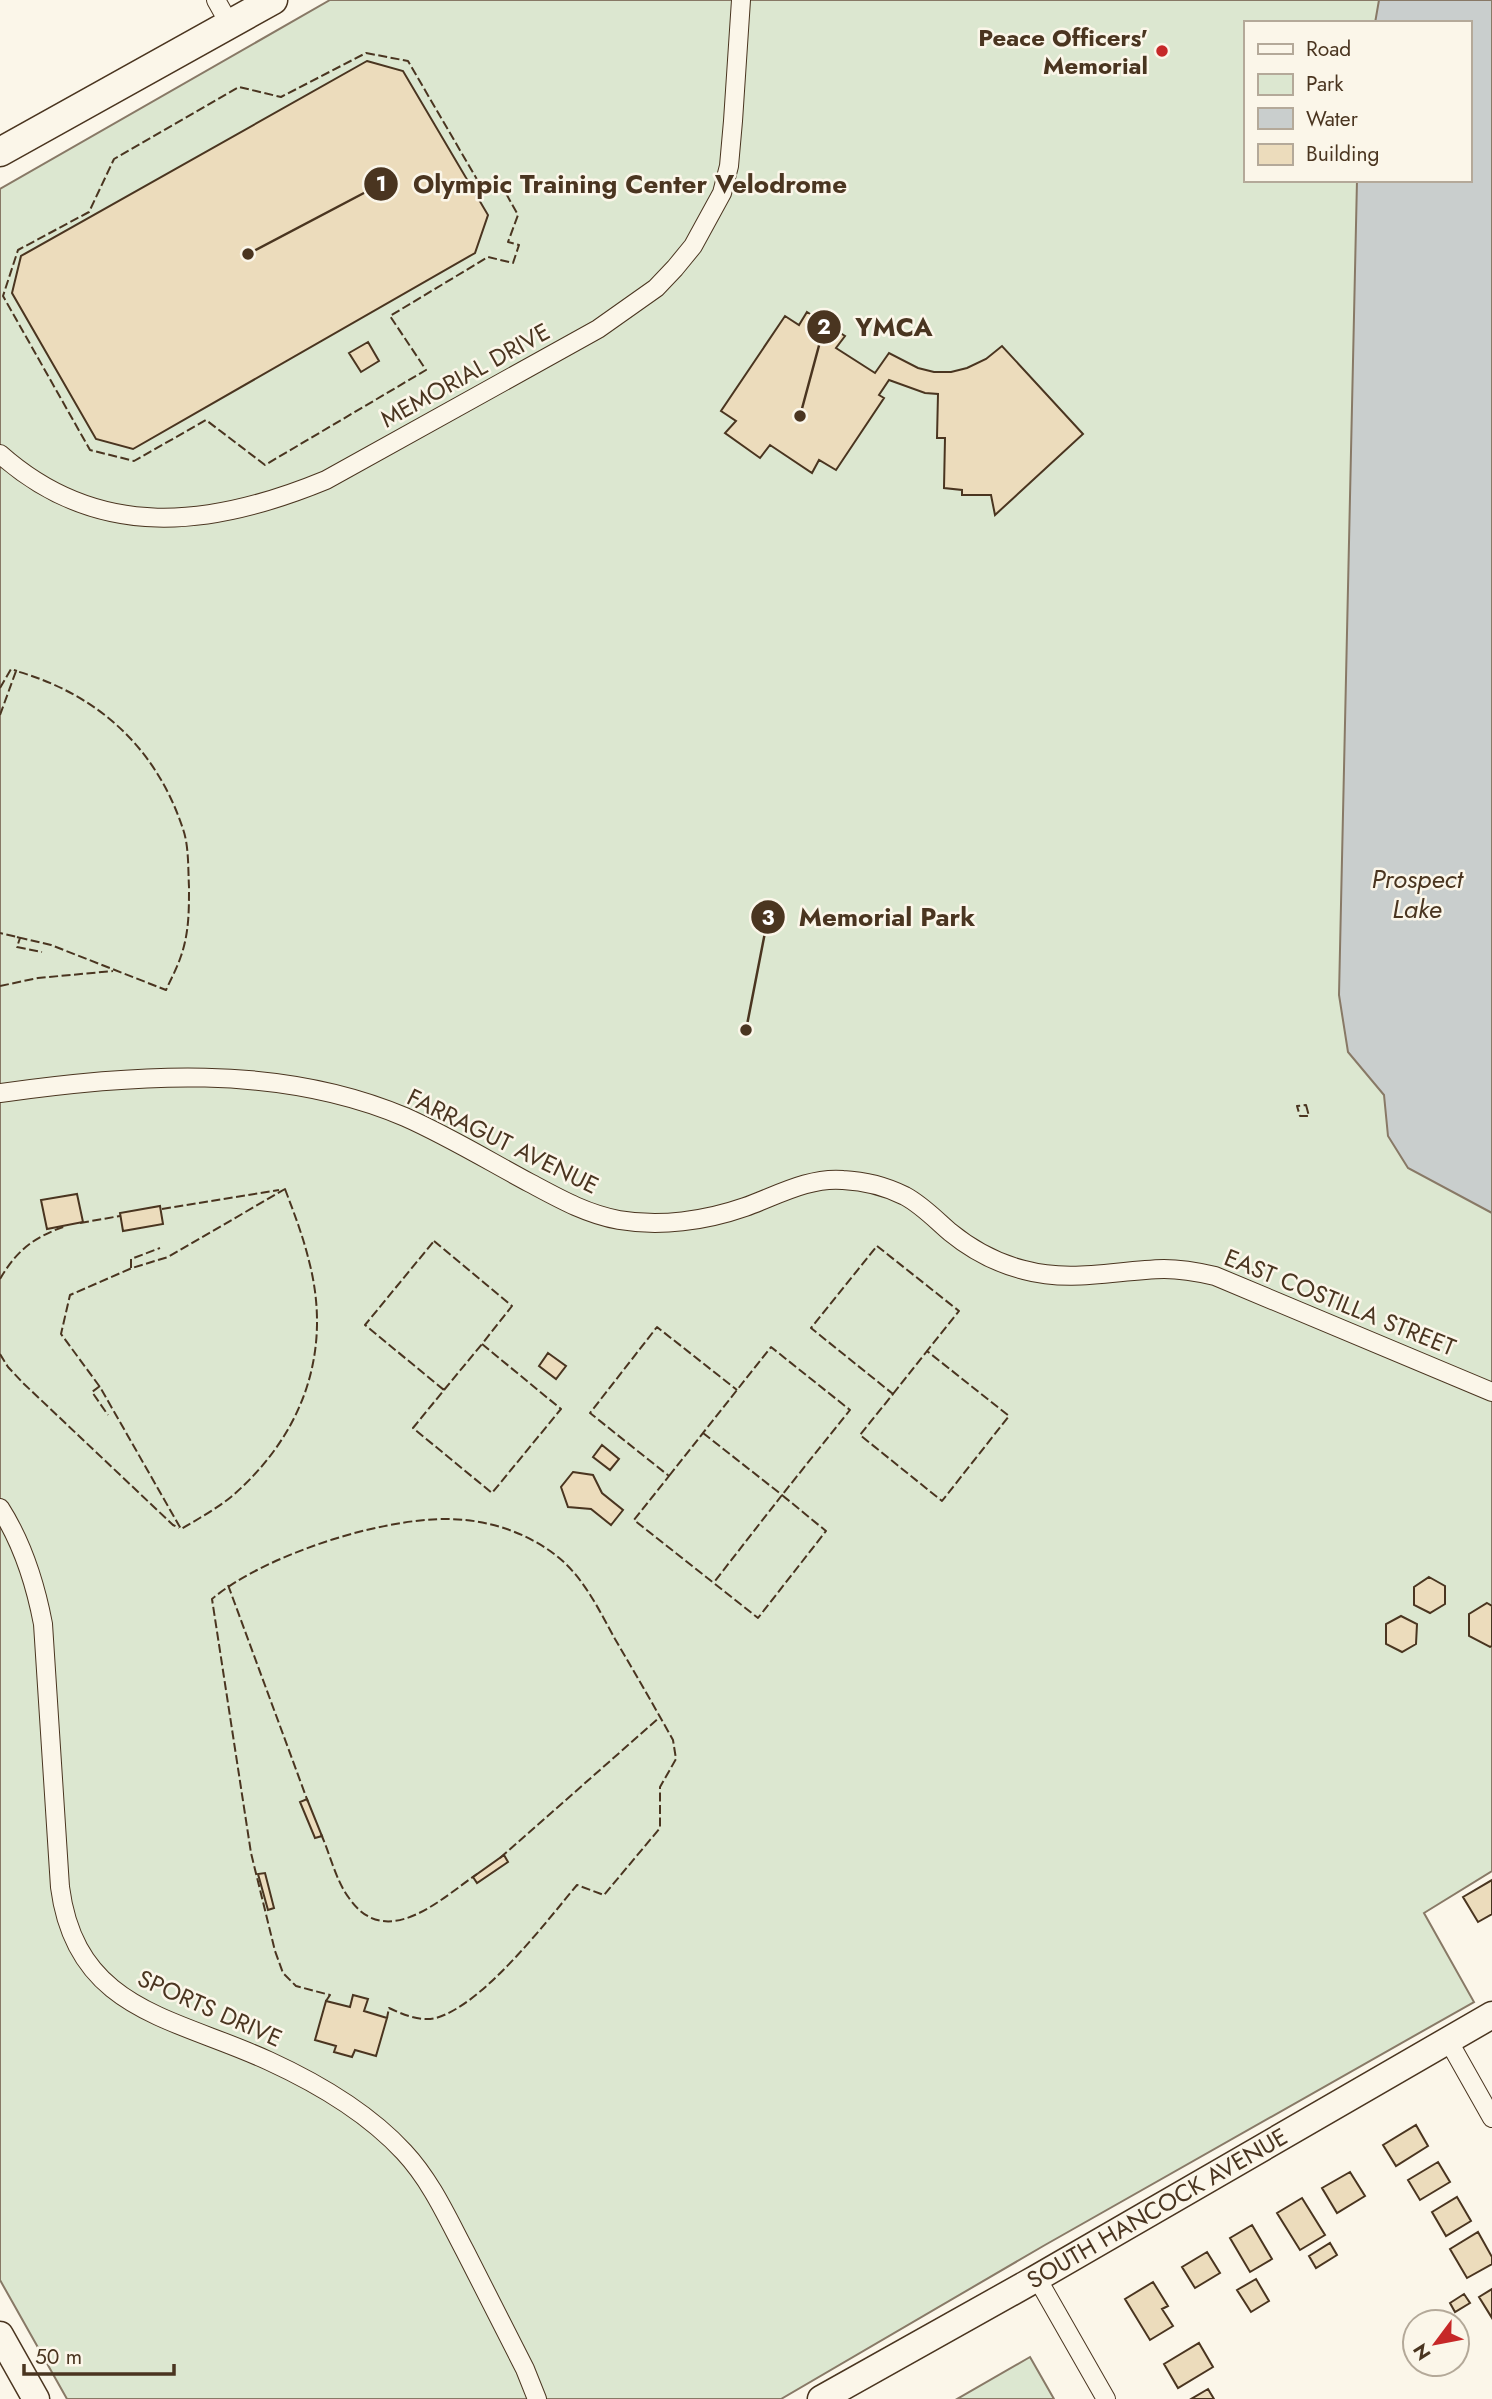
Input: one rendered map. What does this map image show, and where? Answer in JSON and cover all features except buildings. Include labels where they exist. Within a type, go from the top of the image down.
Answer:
[{"type":"main road","points":[[0,152],[273,0]]},
{"type":"main road","name":"SOUTH HANCOCK AVENUE","points":[[821,2399],[1037,2278],[1492,2015]]},
{"type":"main road","points":[[0,2335],[36,2399]]},
{"type":"street","points":[[216,0],[230,25]]},
{"type":"street","name":"MEMORIAL DRIVE","points":[[0,454],[29,477],[61,496],[119,515],[177,519],[230,510],[291,494],[350,468],[598,329],[646,297],[675,268],[693,246],[722,193],[729,166],[741,0]]},
{"type":"street","name":"FARRAGUT AVENUE","points":[[0,1093],[135,1078],[213,1077],[291,1085],[360,1101],[405,1117],[571,1205],[616,1220],[660,1224],[699,1219],[744,1208],[818,1181],[839,1179],[880,1187],[905,1196],[973,1250],[1024,1270],[1075,1277],[1166,1269]]},
{"type":"street","name":"EAST COSTILLA STREET","points":[[1166,1269],[1196,1272],[1241,1285],[1492,1392]]},
{"type":"street","name":"SPORTS DRIVE","points":[[0,1508],[30,1569],[43,1624],[60,1887],[63,1910],[78,1950],[91,1970],[128,2000],[270,2061],[324,2090],[376,2126],[404,2152],[439,2200],[525,2369],[537,2399]]},
{"type":"street","points":[[1448,2040],[1492,2118]]},
{"type":"street","points":[[1037,2278],[1106,2399]]},
{"type":"green space","points":[[330,0],[1492,0],[1492,1871],[1424,1913],[1474,2002],[1045,2245],[781,2399],[67,2399],[0,2280],[0,189]]},
{"type":"green space","points":[[1030,2357],[1054,2399],[957,2399]]},
{"type":"water","name":"Prospect Lake","points":[[1379,0],[1492,0],[1492,1213],[1408,1168],[1388,1136],[1384,1095],[1348,1052],[1339,995],[1357,182],[1471,182],[1471,21],[1375,21]]},
{"type":"fence","points":[[366,53],[408,61],[482,188],[498,179],[518,215],[508,242],[519,245],[513,263],[488,257],[390,316],[426,370],[265,465],[206,420],[134,461],[90,450],[3,296],[18,250],[89,212],[114,159],[239,87],[281,97],[366,53]]},
{"type":"fence","points":[[0,688],[11,669],[17,671]]},
{"type":"fence","points":[[0,715],[16,671],[72,694],[97,709],[120,728],[140,749],[171,800],[185,836],[189,887],[186,939],[166,990],[51,945],[0,933]]},
{"type":"fence","points":[[17,937],[20,938],[17,947],[42,952]]},
{"type":"fence","points":[[0,986],[38,978],[113,971]]},
{"type":"fence","points":[[1306,1105],[1309,1116],[1300,1116],[1297,1106],[1306,1105]]},
{"type":"fence","points":[[285,1189],[307,1252],[315,1295],[317,1328],[314,1360],[306,1391],[277,1447],[256,1473],[231,1497],[181,1529],[100,1387],[61,1334],[70,1295],[132,1268],[168,1257],[285,1189]]},
{"type":"fence","points":[[162,1209],[279,1190]]},
{"type":"fence","points":[[80,1223],[120,1216]]},
{"type":"fence","points":[[0,1279],[27,1246],[66,1226]]},
{"type":"fence","points":[[434,1241],[512,1306],[482,1344],[561,1409],[492,1493],[413,1428],[444,1390],[365,1325],[434,1241]]},
{"type":"fence","points":[[877,1246],[959,1311],[927,1351],[1009,1416],[942,1501],[860,1435],[893,1394],[811,1328],[877,1246]]},
{"type":"fence","points":[[131,1268],[131,1259],[160,1248]]},
{"type":"fence","points":[[669,1476],[771,1347],[850,1410],[782,1495],[826,1531],[758,1618],[634,1520],[669,1476],[590,1413],[657,1327],[737,1390]]},
{"type":"fence","points":[[444,1390],[482,1344]]},
{"type":"fence","points":[[893,1394],[927,1351]]},
{"type":"fence","points":[[0,1354],[23,1383],[179,1528]]},
{"type":"fence","points":[[100,1386],[92,1392],[108,1415]]},
{"type":"fence","points":[[703,1433],[782,1495],[715,1581]]},
{"type":"fence","points":[[326,2001],[330,1995],[296,1986],[283,1973],[275,1951],[251,1853],[212,1599],[235,1582],[297,1552],[368,1530],[436,1519],[465,1520],[502,1527],[548,1550],[576,1575],[597,1606],[673,1740],[676,1759],[660,1787],[660,1828],[604,1895],[577,1885],[531,1940],[474,1997],[455,2010],[436,2018],[418,2018],[389,2008],[387,2018]]},
{"type":"fence","points":[[228,1585],[308,1802]]},
{"type":"fence","points":[[500,1858],[660,1717]]},
{"type":"fence","points":[[321,1834],[344,1891],[364,1913],[380,1921],[396,1921],[413,1916],[477,1874]]},
{"type":"place","name":"Peace Officers' Memorial","points":[[1162,51]]},
{"type":"place","name":"Olympic Training Center Velodrome","points":[[248,254]]},
{"type":"place","name":"YMCA","points":[[800,416]]},
{"type":"place","name":"Memorial Park","points":[[746,1030]]}]
